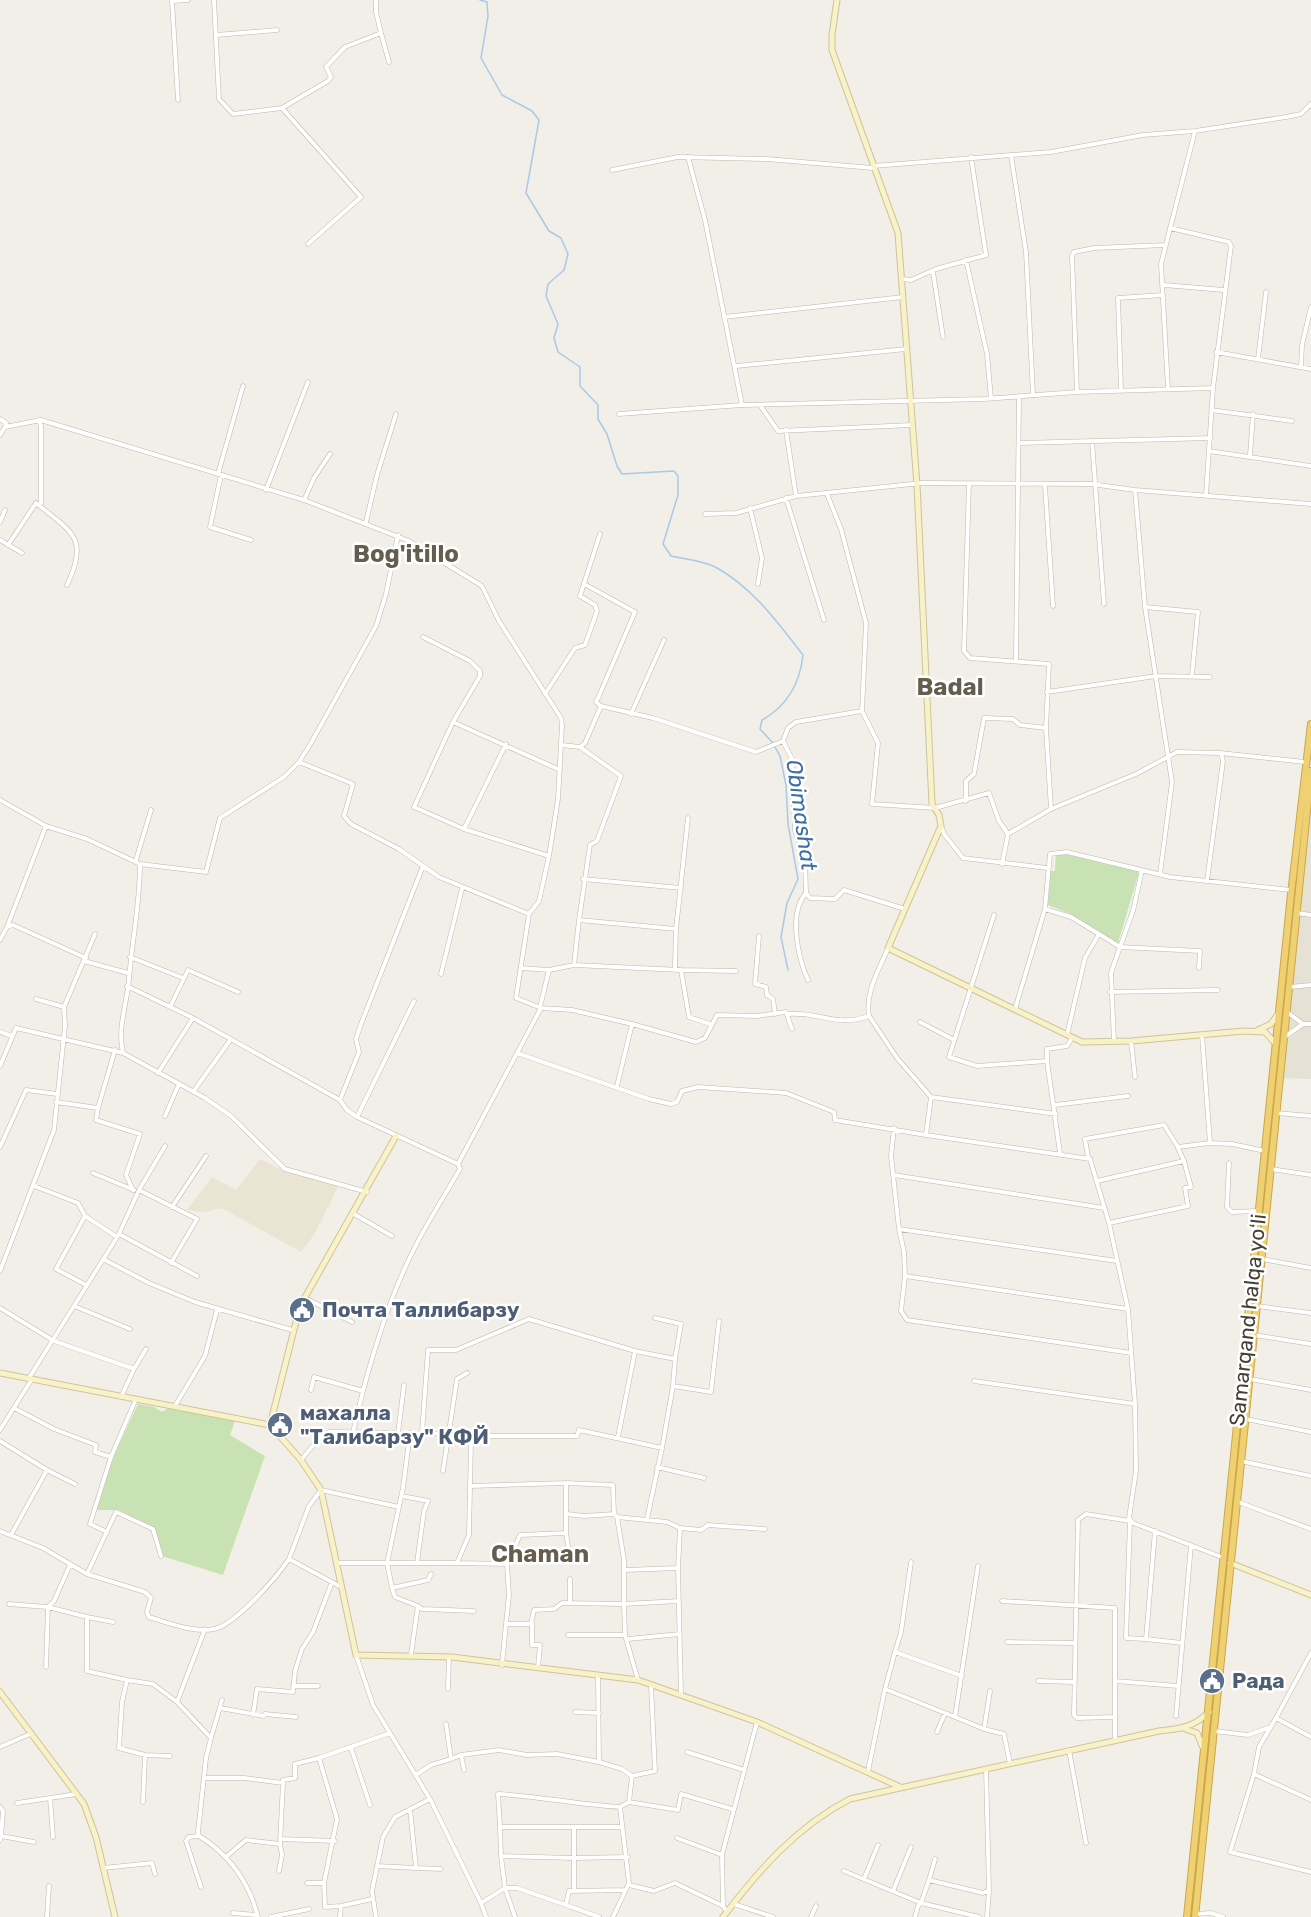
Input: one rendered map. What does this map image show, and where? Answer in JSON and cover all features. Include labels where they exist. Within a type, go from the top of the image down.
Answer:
[{"type":"highway","name":"Samarqand halqa yoʻli","points":[[1195,1915],[1204,1753],[1237,1502],[1290,987],[1291,890],[1311,724]]},
{"type":"highway","name":"Samarqand halqa yoʻli","points":[[1187,1917],[1214,1731],[1224,1558],[1264,1151],[1278,1014],[1291,926],[1296,913],[1307,842],[1311,771]]},
{"type":"highway","points":[[1269,1109],[1277,1111]]},
{"type":"street","points":[[178,100],[172,1],[188,0]]},
{"type":"street","points":[[214,0],[219,99],[233,114],[282,108],[328,81],[330,77],[326,67],[345,47],[357,40],[381,33]]},
{"type":"street","points":[[376,0],[376,12],[389,62]]},
{"type":"street","points":[[837,0],[831,36],[832,50],[873,167],[895,220],[902,279],[917,485],[932,804],[958,856],[1002,864],[1047,868]]},
{"type":"street","points":[[216,35],[277,30]]},
{"type":"street","points":[[612,170],[688,157],[767,159],[873,167],[1051,152],[1143,135],[1195,131],[1286,117],[1301,114],[1311,104]]},
{"type":"street","points":[[282,108],[362,197],[308,244]]},
{"type":"street","points":[[1168,389],[1164,285],[1161,264],[1195,131]]},
{"type":"street","points":[[1011,155],[1026,252],[1034,395]]},
{"type":"street","points":[[688,157],[705,220],[742,405]]},
{"type":"street","points":[[902,279],[911,280],[986,254],[971,157]]},
{"type":"street","points":[[1170,228],[1229,242],[1231,246],[1216,352],[1206,495]]},
{"type":"street","points":[[1077,392],[1072,256],[1074,252],[1094,248],[1166,245]]},
{"type":"street","points":[[966,260],[987,354],[991,398]]},
{"type":"street","points":[[933,272],[943,337]]},
{"type":"street","points":[[1164,285],[1224,290]]},
{"type":"street","points":[[1258,359],[1266,292]]},
{"type":"street","points":[[1121,390],[1118,298],[1163,295]]},
{"type":"street","points":[[724,318],[903,297]]},
{"type":"street","points":[[1301,367],[1302,345],[1311,307]]},
{"type":"street","points":[[736,366],[906,349]]},
{"type":"street","points":[[1216,352],[1311,369]]},
{"type":"street","points":[[266,490],[308,382]]},
{"type":"street","points":[[243,386],[220,475],[210,527],[251,540]]},
{"type":"street","points":[[619,414],[742,405],[910,401],[1121,390],[1213,388]]},
{"type":"street","points":[[1016,660],[1019,396]]},
{"type":"street","points":[[759,405],[775,429],[912,425]]},
{"type":"street","points":[[1211,410],[1292,421]]},
{"type":"street","points":[[366,522],[396,414]]},
{"type":"street","points":[[1250,455],[1253,414]]},
{"type":"street","points":[[0,419],[6,423],[0,435]]},
{"type":"street","points":[[38,505],[41,503],[43,483],[39,420]]},
{"type":"street","points":[[5,427],[39,420],[304,500],[398,535],[472,577],[482,586],[499,621],[561,718],[560,770],[549,856],[538,901],[529,914],[516,998],[540,1007],[572,1010],[696,1042],[705,1038],[710,1024],[717,1015],[809,1015],[852,1022],[869,1016]]},
{"type":"street","points":[[786,430],[796,496]]},
{"type":"street","points":[[1019,443],[1211,438]]},
{"type":"street","points":[[1092,441],[1104,604]]},
{"type":"street","points":[[1209,451],[1250,455],[1311,466]]},
{"type":"street","points":[[304,500],[314,478],[330,454]]},
{"type":"street","points":[[969,483],[964,651],[970,658],[1048,663],[1046,728],[1051,809]]},
{"type":"street","points":[[705,514],[726,514],[796,496],[917,485],[969,483],[1045,486],[1095,484],[1135,490],[1311,504]]},
{"type":"street","points":[[1045,486],[1053,606]]},
{"type":"street","points":[[1135,490],[1145,607],[1172,782],[1160,874]]},
{"type":"street","points":[[827,494],[842,529],[866,623],[862,711],[878,743],[872,804],[935,808],[991,794],[999,821],[1008,834],[1002,864]]},
{"type":"street","points":[[786,498],[824,620]]},
{"type":"street","points":[[8,545],[33,504],[38,505],[68,529],[75,543],[79,560],[68,585]]},
{"type":"street","points":[[750,508],[762,558],[758,584]]},
{"type":"street","points":[[0,522],[5,510]]},
{"type":"street","points":[[545,694],[575,648],[585,645],[588,638],[597,610],[595,604],[581,599],[600,534]]},
{"type":"street","points":[[0,800],[46,826],[87,839],[138,862],[206,872],[220,818],[284,777],[299,762],[376,626],[386,594],[398,535]]},
{"type":"street","points":[[0,540],[22,553]]},
{"type":"street","points":[[586,585],[635,612],[598,696],[597,702],[601,706],[653,718],[756,752],[783,741],[788,728],[796,722],[862,711]]},
{"type":"street","points":[[1145,607],[1198,612],[1192,675]]},
{"type":"street","points":[[423,637],[470,661],[481,673],[453,722],[414,807],[464,829],[549,856]]},
{"type":"street","points":[[631,714],[664,640]]},
{"type":"street","points":[[1047,692],[1156,676],[1210,677]]},
{"type":"street","points":[[580,747],[588,740],[601,706]]},
{"type":"street","points":[[966,801],[966,781],[974,774],[984,718],[1013,719],[1020,725],[1046,728]]},
{"type":"street","points":[[453,722],[560,770]]},
{"type":"street","points":[[783,741],[792,759],[796,840],[805,858],[806,893],[810,898],[835,899],[844,890],[905,909]]},
{"type":"street","points":[[464,829],[506,744]]},
{"type":"street","points":[[562,746],[580,747],[621,776],[597,841],[590,845],[583,879],[574,965]]},
{"type":"street","points":[[1008,834],[1051,809],[1141,772],[1177,752],[1220,753],[1305,762]]},
{"type":"street","points":[[1208,881],[1223,761],[1220,753]]},
{"type":"street","points":[[299,762],[353,784],[345,820],[399,849],[462,889],[529,914]]},
{"type":"street","points":[[123,1053],[122,1018],[140,893],[138,862],[151,810]]},
{"type":"street","points":[[675,969],[676,929],[688,818]]},
{"type":"street","points":[[0,940],[46,826]]},
{"type":"street","points":[[941,826],[871,990],[868,1001],[869,1016],[897,1058],[931,1096],[1056,1114]]},
{"type":"street","points":[[1015,1009],[1045,909],[1050,854],[1066,852],[1160,874],[1291,890]]},
{"type":"street","points":[[340,1100],[359,1052],[356,1039],[361,1024],[423,866]]},
{"type":"street","points":[[1114,1042],[1110,992],[1112,973],[1133,911],[1142,870]]},
{"type":"street","points":[[583,879],[681,888]]},
{"type":"street","points":[[441,974],[462,889]]},
{"type":"street","points":[[806,893],[801,899],[797,934],[798,951],[808,980]]},
{"type":"street","points":[[1045,909],[1071,917],[1120,947],[1200,951],[1199,968]]},
{"type":"street","points":[[1296,913],[1311,915]]},
{"type":"street","points":[[994,915],[949,1057],[966,1064],[992,1067],[1047,1061]]},
{"type":"street","points":[[579,920],[676,929]]},
{"type":"street","points":[[7,927],[21,927],[85,959],[128,973]]},
{"type":"street","points":[[0,1271],[54,1131],[64,1008],[95,934]]},
{"type":"street","points":[[1060,1153],[1047,1049],[1067,1047],[1084,958],[1098,934]]},
{"type":"street","points":[[759,936],[755,984],[766,987],[767,995],[773,999],[775,1014]]},
{"type":"street","points":[[888,948],[1069,1037],[1094,1043],[1254,1031],[1265,1032],[1275,1043]]},
{"type":"street","points":[[130,957],[183,978]]},
{"type":"street","points":[[521,968],[549,970],[574,965],[623,969],[736,971]]},
{"type":"street","points":[[170,1007],[188,970],[238,992]]},
{"type":"street","points":[[353,1432],[376,1340],[394,1292],[414,1248],[460,1169],[458,1164],[540,1007],[549,970]]},
{"type":"street","points":[[681,970],[689,1017],[710,1024]]},
{"type":"street","points":[[1290,987],[1311,985]]},
{"type":"street","points":[[127,986],[193,1018],[340,1100],[347,1110],[357,1117],[458,1164]]},
{"type":"street","points":[[1110,992],[1218,990]]},
{"type":"street","points":[[36,999],[64,1008]]},
{"type":"street","points":[[357,1117],[414,1001]]},
{"type":"street","points":[[1286,1011],[1303,1024]]},
{"type":"street","points":[[788,1014],[792,1029]]},
{"type":"street","points":[[1254,1031],[1271,1024],[1278,1014]]},
{"type":"street","points":[[158,1073],[193,1018]]},
{"type":"street","points":[[920,1022],[954,1040]]},
{"type":"street","points":[[617,1086],[632,1024]]},
{"type":"street","points":[[1284,1037],[1303,1024],[1311,1024]]},
{"type":"street","points":[[0,1066],[16,1028],[115,1050],[179,1084],[231,1116],[285,1169],[367,1192]]},
{"type":"street","points":[[0,1032],[12,1036]]},
{"type":"street","points":[[1202,1035],[1210,1143]]},
{"type":"street","points":[[193,1092],[231,1039]]},
{"type":"street","points":[[1131,1041],[1136,1077]]},
{"type":"street","points":[[115,1050],[96,1120],[140,1134],[126,1176],[137,1190]]},
{"type":"street","points":[[517,1053],[649,1099],[671,1104],[677,1102],[682,1091],[698,1087],[786,1093],[834,1112],[835,1120],[1088,1157]]},
{"type":"street","points":[[165,1116],[179,1084]]},
{"type":"street","points":[[0,1147],[26,1090],[57,1094]]},
{"type":"street","points":[[926,1134],[931,1096]]},
{"type":"street","points":[[1055,1105],[1128,1096]]},
{"type":"street","points":[[56,1102],[98,1108]]},
{"type":"street","points":[[1277,1111],[1311,1116]]},
{"type":"street","points":[[1110,1223],[1188,1206],[1185,1188],[1191,1187],[1184,1161],[1164,1125],[1085,1139],[1088,1157],[1110,1223],[1128,1309],[1135,1404],[1136,1471],[1128,1515],[1130,1521],[1126,1638],[1182,1643]]},
{"type":"street","points":[[894,1128],[891,1156],[905,1276],[901,1311],[907,1320],[1131,1353]]},
{"type":"street","points":[[270,1425],[292,1330],[300,1306],[367,1192],[396,1136]]},
{"type":"street","points":[[1178,1148],[1210,1143],[1232,1144],[1264,1151]]},
{"type":"street","points":[[0,1430],[86,1285],[118,1236],[137,1190],[165,1146]]},
{"type":"street","points":[[172,1207],[206,1156]]},
{"type":"street","points":[[1096,1181],[1184,1161]]},
{"type":"street","points":[[1229,1163],[1227,1207],[1232,1212],[1259,1210]]},
{"type":"street","points":[[1270,1169],[1311,1175]]},
{"type":"street","points":[[93,1173],[137,1190],[197,1219],[171,1263]]},
{"type":"street","points":[[894,1175],[1104,1208]]},
{"type":"street","points":[[34,1186],[78,1203],[85,1216],[118,1236],[168,1258],[171,1263],[197,1276]]},
{"type":"street","points":[[354,1214],[392,1236]]},
{"type":"street","points":[[85,1216],[56,1269],[86,1285]]},
{"type":"street","points":[[899,1229],[1117,1261]]},
{"type":"street","points":[[103,1259],[149,1283],[217,1310],[292,1330]]},
{"type":"street","points":[[1261,1259],[1311,1268]]},
{"type":"street","points":[[905,1276],[1128,1309]]},
{"type":"street","points":[[305,1298],[352,1322]]},
{"type":"street","points":[[1257,1305],[1311,1313]]},
{"type":"street","points":[[74,1306],[130,1329]]},
{"type":"street","points":[[0,1308],[54,1341],[134,1369]]},
{"type":"street","points":[[175,1406],[205,1356],[217,1310]]},
{"type":"street","points":[[647,1519],[673,1386],[681,1324],[655,1318]]},
{"type":"street","points":[[422,1433],[428,1350],[456,1350],[529,1319],[635,1351],[675,1359]]},
{"type":"street","points":[[673,1386],[711,1392],[719,1321]]},
{"type":"street","points":[[1254,1335],[1311,1344]]},
{"type":"street","points":[[121,1396],[146,1349]]},
{"type":"street","points":[[618,1437],[635,1351]]},
{"type":"street","points":[[0,1372],[270,1425],[302,1460],[321,1490],[356,1655],[373,1705],[430,1799],[482,1903],[486,1917]]},
{"type":"street","points":[[443,1471],[457,1379],[467,1374]]},
{"type":"street","points":[[311,1390],[314,1377],[363,1391]]},
{"type":"street","points":[[1249,1379],[1311,1390]]},
{"type":"street","points":[[974,1381],[1135,1404]]},
{"type":"street","points":[[398,1433],[404,1385]]},
{"type":"street","points":[[107,1532],[90,1524],[111,1457],[136,1400]]},
{"type":"street","points":[[15,1408],[54,1429],[96,1445],[95,1452],[111,1457]]},
{"type":"street","points":[[1245,1419],[1311,1432]]},
{"type":"street","points":[[302,1460],[325,1433],[353,1432],[468,1436],[577,1436],[579,1430],[662,1448]]},
{"type":"street","points":[[410,1433],[402,1496],[387,1563],[394,1597],[422,1609],[474,1611]]},
{"type":"street","points":[[458,1563],[468,1539],[471,1441],[468,1436]]},
{"type":"street","points":[[0,1441],[75,1484]]},
{"type":"street","points":[[1241,1461],[1311,1476]]},
{"type":"street","points":[[657,1467],[704,1478]]},
{"type":"street","points":[[11,1536],[47,1470]]},
{"type":"street","points":[[470,1486],[566,1483],[613,1485],[625,1570],[624,1604],[627,1637],[638,1680]]},
{"type":"street","points":[[566,1483],[568,1546]]},
{"type":"street","points":[[321,1490],[399,1507]]},
{"type":"street","points":[[0,1531],[43,1548],[87,1574],[121,1582],[148,1594],[151,1598],[147,1612],[149,1617],[205,1629],[220,1627],[241,1612],[272,1582],[289,1559],[309,1506],[321,1490]]},
{"type":"street","points":[[402,1496],[428,1501],[424,1512],[417,1563]]},
{"type":"street","points":[[1237,1502],[1311,1529]]},
{"type":"street","points":[[87,1574],[116,1512],[153,1529],[161,1557]]},
{"type":"street","points":[[567,1514],[647,1519],[667,1522],[680,1528],[701,1530],[708,1525],[765,1529]]},
{"type":"street","points":[[1115,1717],[1075,1718],[1075,1605],[1079,1517],[1086,1514],[1130,1521],[1224,1558]]},
{"type":"street","points":[[680,1528],[678,1568],[681,1694]]},
{"type":"street","points":[[1146,1639],[1155,1531]]},
{"type":"street","points":[[502,1665],[509,1595],[507,1564],[520,1535],[566,1533]]},
{"type":"street","points":[[1176,1716],[1191,1545]]},
{"type":"street","points":[[289,1559],[341,1587]]},
{"type":"street","points":[[868,1771],[885,1689],[902,1632],[911,1562]]},
{"type":"street","points":[[336,1563],[507,1564]]},
{"type":"street","points":[[1230,1563],[1311,1595]]},
{"type":"street","points":[[46,1667],[47,1607],[54,1601],[70,1564]]},
{"type":"street","points":[[955,1717],[978,1566]]},
{"type":"street","points":[[625,1570],[678,1568]]},
{"type":"street","points":[[392,1588],[428,1580],[431,1574]]},
{"type":"street","points":[[570,1579],[570,1603]]},
{"type":"street","points":[[253,1714],[257,1689],[293,1692],[302,1649],[313,1632],[332,1582]]},
{"type":"street","points":[[537,1668],[540,1645],[532,1645],[534,1610],[554,1609],[562,1603],[624,1604],[679,1601]]},
{"type":"street","points":[[1002,1601],[1113,1607],[1116,1610],[1115,1741]]},
{"type":"street","points":[[9,1604],[47,1607],[113,1622]]},
{"type":"street","points":[[411,1654],[418,1606]]},
{"type":"street","points":[[87,1617],[87,1671],[153,1684],[177,1702],[211,1738]]},
{"type":"street","points":[[506,1624],[532,1622]]},
{"type":"street","points":[[177,1702],[205,1629]]},
{"type":"street","points":[[568,1635],[627,1637],[680,1635]]},
{"type":"street","points":[[1007,1642],[1075,1643]]},
{"type":"street","points":[[895,1652],[962,1676]]},
{"type":"street","points":[[1311,1653],[1309,1663],[1259,1747],[1254,1774],[1230,1852],[1311,1872]]},
{"type":"street","points":[[356,1655],[411,1654],[449,1657],[638,1680],[757,1722],[900,1787]]},
{"type":"street","points":[[448,1689],[449,1657]]},
{"type":"street","points":[[598,1676],[599,1762]]},
{"type":"street","points":[[127,1680],[122,1702],[119,1748],[145,1755],[170,1756]]},
{"type":"street","points":[[1038,1681],[1074,1682]]},
{"type":"street","points":[[1115,1681],[1178,1686]]},
{"type":"street","points":[[416,1775],[431,1765],[461,1755],[499,1750],[527,1755],[557,1754],[599,1762],[622,1769],[632,1776],[655,1771],[651,1684]]},
{"type":"street","points":[[293,1686],[318,1686]]},
{"type":"street","points":[[885,1689],[984,1729],[1004,1734],[1010,1765]]},
{"type":"street","points":[[984,1729],[990,1691]]},
{"type":"street","points":[[0,1692],[76,1794],[89,1818],[115,1917]]},
{"type":"street","points":[[199,1836],[211,1738],[222,1700]]},
{"type":"street","points":[[220,1708],[253,1714],[296,1717]]},
{"type":"street","points":[[575,1712],[599,1713]]},
{"type":"street","points":[[724,1912],[734,1904],[768,1860],[830,1810],[850,1799],[1069,1750],[1192,1726],[1209,1712]]},
{"type":"street","points":[[937,1732],[945,1713]]},
{"type":"street","points":[[1276,1718],[1311,1737]]},
{"type":"street","points":[[724,1912],[722,1855],[732,1809],[757,1722]]},
{"type":"street","points":[[446,1724],[450,1759]]},
{"type":"street","points":[[1214,1731],[1248,1735],[1271,1726]]},
{"type":"street","points":[[1183,1728],[1197,1733],[1204,1753]]},
{"type":"street","points":[[279,1871],[282,1855],[280,1842],[283,1783],[284,1780],[295,1778],[295,1764],[351,1748],[390,1732]]},
{"type":"street","points":[[0,1747],[30,1734]]},
{"type":"street","points":[[351,1748],[370,1805]]},
{"type":"street","points":[[1069,1750],[1086,1843]]},
{"type":"street","points":[[687,1752],[744,1770]]},
{"type":"street","points":[[143,1802],[145,1755]]},
{"type":"street","points":[[461,1755],[464,1770]]},
{"type":"street","points":[[320,1758],[337,1819],[335,1841],[324,1883],[325,1907],[372,1899]]},
{"type":"street","points":[[987,1769],[989,1890],[987,1917]]},
{"type":"street","points":[[1254,1774],[1311,1800]]},
{"type":"street","points":[[630,1802],[632,1776]]},
{"type":"street","points":[[205,1778],[244,1778],[283,1783]]},
{"type":"street","points":[[17,1803],[76,1794]]},
{"type":"street","points":[[514,1917],[505,1888],[498,1794],[552,1797],[580,1805],[620,1807],[630,1802],[678,1810],[681,1794],[732,1809]]},
{"type":"street","points":[[50,1798],[53,1837]]},
{"type":"street","points":[[376,1917],[372,1899],[383,1837],[394,1817],[430,1799]]},
{"type":"street","points":[[0,1807],[3,1811],[0,1838],[34,1842]]},
{"type":"street","points":[[613,1917],[629,1884],[628,1857],[620,1807]]},
{"type":"street","points":[[410,1809],[416,1868]]},
{"type":"street","points":[[500,1827],[622,1827]]},
{"type":"street","points":[[574,1827],[574,1890]]},
{"type":"street","points":[[201,1887],[186,1841],[189,1837],[199,1836],[227,1856],[248,1889],[257,1916],[233,1913]]},
{"type":"street","points":[[677,1838],[722,1855]]},
{"type":"street","points":[[227,1856],[251,1839],[280,1842],[335,1841]]},
{"type":"street","points":[[864,1879],[878,1845]]},
{"type":"street","points":[[893,1891],[911,1846]]},
{"type":"street","points":[[501,1856],[628,1857]]},
{"type":"street","points":[[915,1917],[935,1859]]},
{"type":"street","points":[[103,1868],[152,1863],[155,1874]]},
{"type":"street","points":[[377,1866],[441,1869]]},
{"type":"street","points":[[844,1871],[921,1903],[979,1917]]},
{"type":"street","points":[[929,1880],[984,1893],[989,1890]]},
{"type":"street","points":[[307,1883],[324,1883]]},
{"type":"street","points":[[629,1884],[654,1891],[675,1883],[724,1912]]},
{"type":"street","points":[[47,1917],[49,1886]]},
{"type":"street","points":[[482,1903],[505,1888],[517,1888],[599,1917]]},
{"type":"street","points":[[566,1905],[569,1890],[625,1890]]},
{"type":"street","points":[[734,1904],[773,1917]]},
{"type":"street","points":[[340,1917],[341,1906]]},
{"type":"street","points":[[811,1917],[816,1906]]},
{"type":"street","points":[[271,1917],[309,1909]]},
{"type":"street","points":[[1195,1915],[1211,1913],[1223,1917]]},
{"type":"shaded area","points":[[1311,771],[1311,1079],[1280,1078]]},
{"type":"shaded area","points":[[260,1159],[286,1172],[339,1185],[314,1235],[301,1252],[222,1208],[205,1212],[187,1210],[212,1177],[236,1190]]},
{"type":"green space","points":[[1056,852],[1139,872],[1118,943],[1071,914],[1048,905],[1050,871],[1055,871]]},
{"type":"green space","points":[[138,1404],[154,1407],[162,1412],[169,1408],[235,1421],[230,1435],[265,1456],[223,1575],[162,1556],[154,1528],[119,1510],[95,1510],[115,1454]]},
{"type":"waterway","name":"Obimashat","points":[[480,0],[487,2],[488,16],[481,58],[502,95],[532,111],[539,120],[526,193],[549,231],[561,238],[568,254],[564,270],[548,284],[546,296],[558,324],[554,338],[558,352],[580,367],[580,386],[598,405],[598,419],[607,434],[617,466],[622,474],[674,471],[678,476],[678,495],[663,544],[671,556],[706,564],[730,576],[764,607],[803,655],[799,675],[791,693],[779,708],[762,720],[760,729],[773,743]]},
{"type":"waterway","name":"Obimashat","points":[[775,747],[780,756],[786,785],[788,824],[798,879],[787,903],[781,937],[788,970]]},
{"type":"place","name":"Почта Таллибарзу","points":[[302,1310]]},
{"type":"place","name":"махалла \"Талибарзу\" КФЙ","points":[[280,1425]]},
{"type":"place","name":"Рада","points":[[1212,1681]]},
{"type":"district","name":"Bog'itillo","points":[[406,554]]},
{"type":"district","name":"Badal","points":[[950,687]]},
{"type":"district","name":"Chaman","points":[[540,1554]]}]
